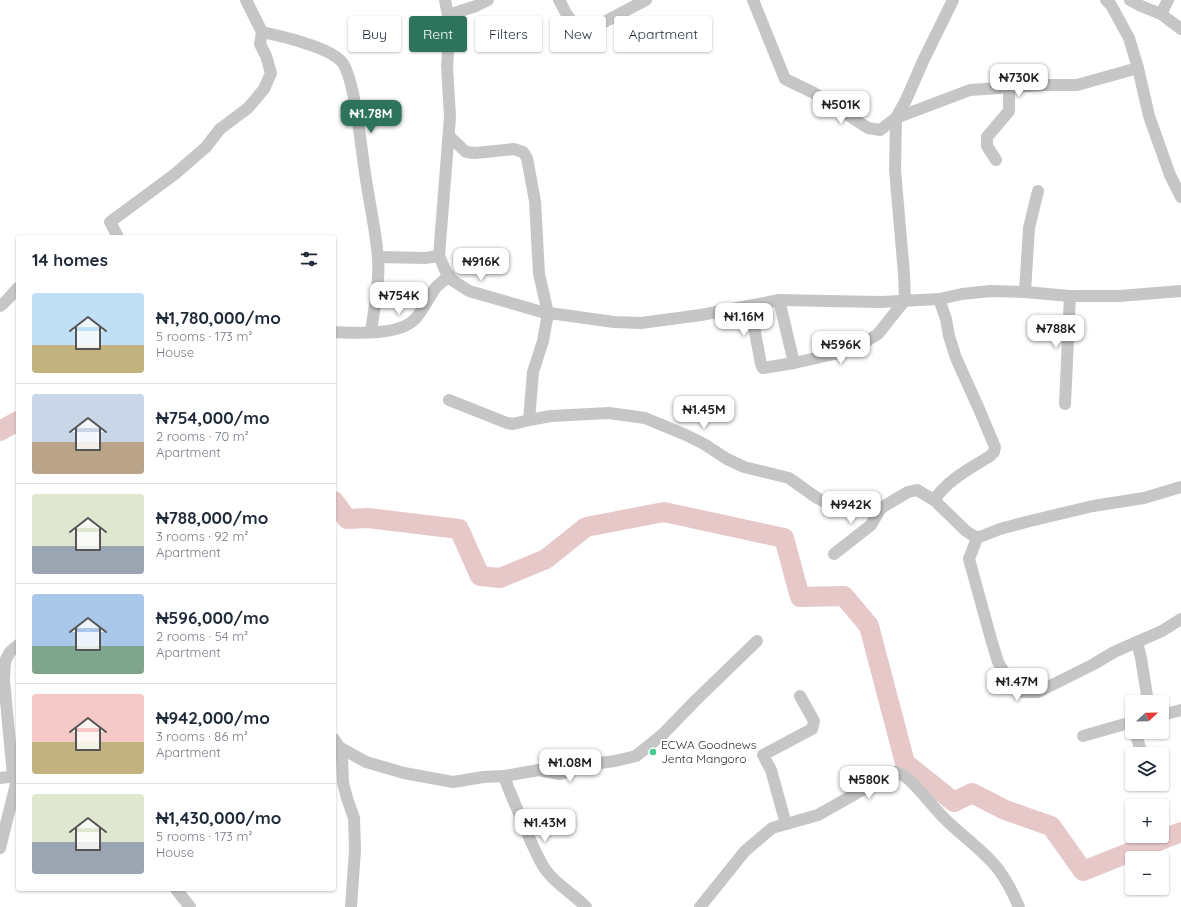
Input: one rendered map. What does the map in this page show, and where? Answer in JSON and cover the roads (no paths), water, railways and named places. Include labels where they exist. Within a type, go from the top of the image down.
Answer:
[{"type":"street","points":[[117,235],[110,222],[180,170],[206,147],[220,129],[248,108],[264,89],[271,72],[260,44],[262,32],[246,0]]},
{"type":"street","points":[[445,0],[450,26],[447,66],[450,117],[439,256],[446,272],[452,280],[468,292],[548,313],[640,324],[701,315],[779,300],[881,302],[939,299],[962,294],[991,291],[1070,296],[1119,296],[1181,291]]},
{"type":"street","points":[[448,15],[476,6],[488,0]]},
{"type":"street","points":[[559,0],[567,15],[577,28],[591,29],[646,0]]},
{"type":"street","points":[[753,0],[785,80],[814,92],[868,128],[880,130],[896,118],[970,90],[1042,85],[1077,85],[1138,68]]},
{"type":"street","points":[[750,306],[761,364],[764,368],[852,350],[878,334],[905,300],[895,170],[896,118],[906,100],[933,40],[954,0]]},
{"type":"street","points":[[1130,0],[1161,14],[1181,29]]},
{"type":"street","points":[[1161,14],[1168,0]]},
{"type":"street","points":[[1111,2],[1129,38],[1138,68],[1149,116],[1170,175],[1181,197]]},
{"type":"street","points":[[262,32],[285,37],[335,55],[342,62],[347,71],[374,220],[378,256],[377,287],[371,332]]},
{"type":"street","points":[[996,160],[986,146],[987,137],[1008,110],[1009,87]]},
{"type":"street","points":[[449,136],[466,152],[475,153],[514,149],[523,152],[527,158],[535,201],[539,274],[548,313],[543,341],[533,372],[529,420]]},
{"type":"street","points":[[1025,292],[1029,228],[1038,191]]},
{"type":"street","points":[[378,256],[425,258],[439,256]]},
{"type":"street","points":[[336,332],[371,332],[390,330],[406,326],[414,320],[437,287],[449,276]]},
{"type":"street","points":[[0,306],[4,304],[16,290]]},
{"type":"street","points":[[1065,404],[1070,296]]},
{"type":"street","points":[[934,500],[945,485],[958,475],[990,456],[994,452],[995,447],[956,358],[939,299]]},
{"type":"street","points":[[779,300],[794,363]]},
{"type":"street","points":[[449,400],[513,424],[551,416],[609,413],[645,418],[686,435],[704,444],[727,459],[744,467],[789,478],[825,502],[842,500],[881,508]]},
{"type":"street","points":[[1181,488],[1144,498],[1094,506],[1000,529],[977,538],[969,559],[973,580],[998,662],[1013,687],[1023,692],[1038,692],[1094,664],[1114,652],[1162,631],[1181,619]]},
{"type":"street","points":[[834,554],[871,524],[881,508],[908,492],[917,490],[934,500],[966,531],[977,538]]},
{"type":"street","points":[[336,743],[366,762],[404,773],[453,782],[539,770],[560,774],[585,765],[615,761],[636,756],[663,734],[757,641]]},
{"type":"street","points":[[1136,642],[1141,658],[1147,695]]},
{"type":"street","points":[[0,778],[13,776],[4,680],[5,661],[10,652],[16,647]]},
{"type":"street","points":[[786,824],[771,770],[763,755],[812,729],[814,721],[800,696]]},
{"type":"street","points":[[1169,713],[1181,710]]},
{"type":"street","points":[[1083,736],[1125,727]]},
{"type":"street","points":[[336,743],[342,758],[343,783],[346,798],[354,818],[355,850],[351,907]]},
{"type":"street","points":[[700,907],[745,851],[772,828],[818,815],[894,772],[901,773],[908,778],[934,808],[982,852],[998,869],[1011,887],[1019,907]]},
{"type":"street","points":[[504,776],[532,845],[545,869],[557,882],[586,907]]},
{"type":"street","points":[[0,848],[16,784]]},
{"type":"street","points":[[178,891],[190,907]]},
{"type":"waterway","points":[[0,431],[16,422]]},
{"type":"waterway","points":[[336,504],[347,519],[368,518],[459,529],[480,576],[500,578],[546,559],[586,527],[664,512],[784,538],[800,597],[844,596],[869,626],[905,763],[954,802],[972,793],[1005,810],[1051,826],[1083,871],[1181,832]]},
{"type":"place","name":"ECWA Goodnews Jenta Mangoro","points":[[653,752]]}]
